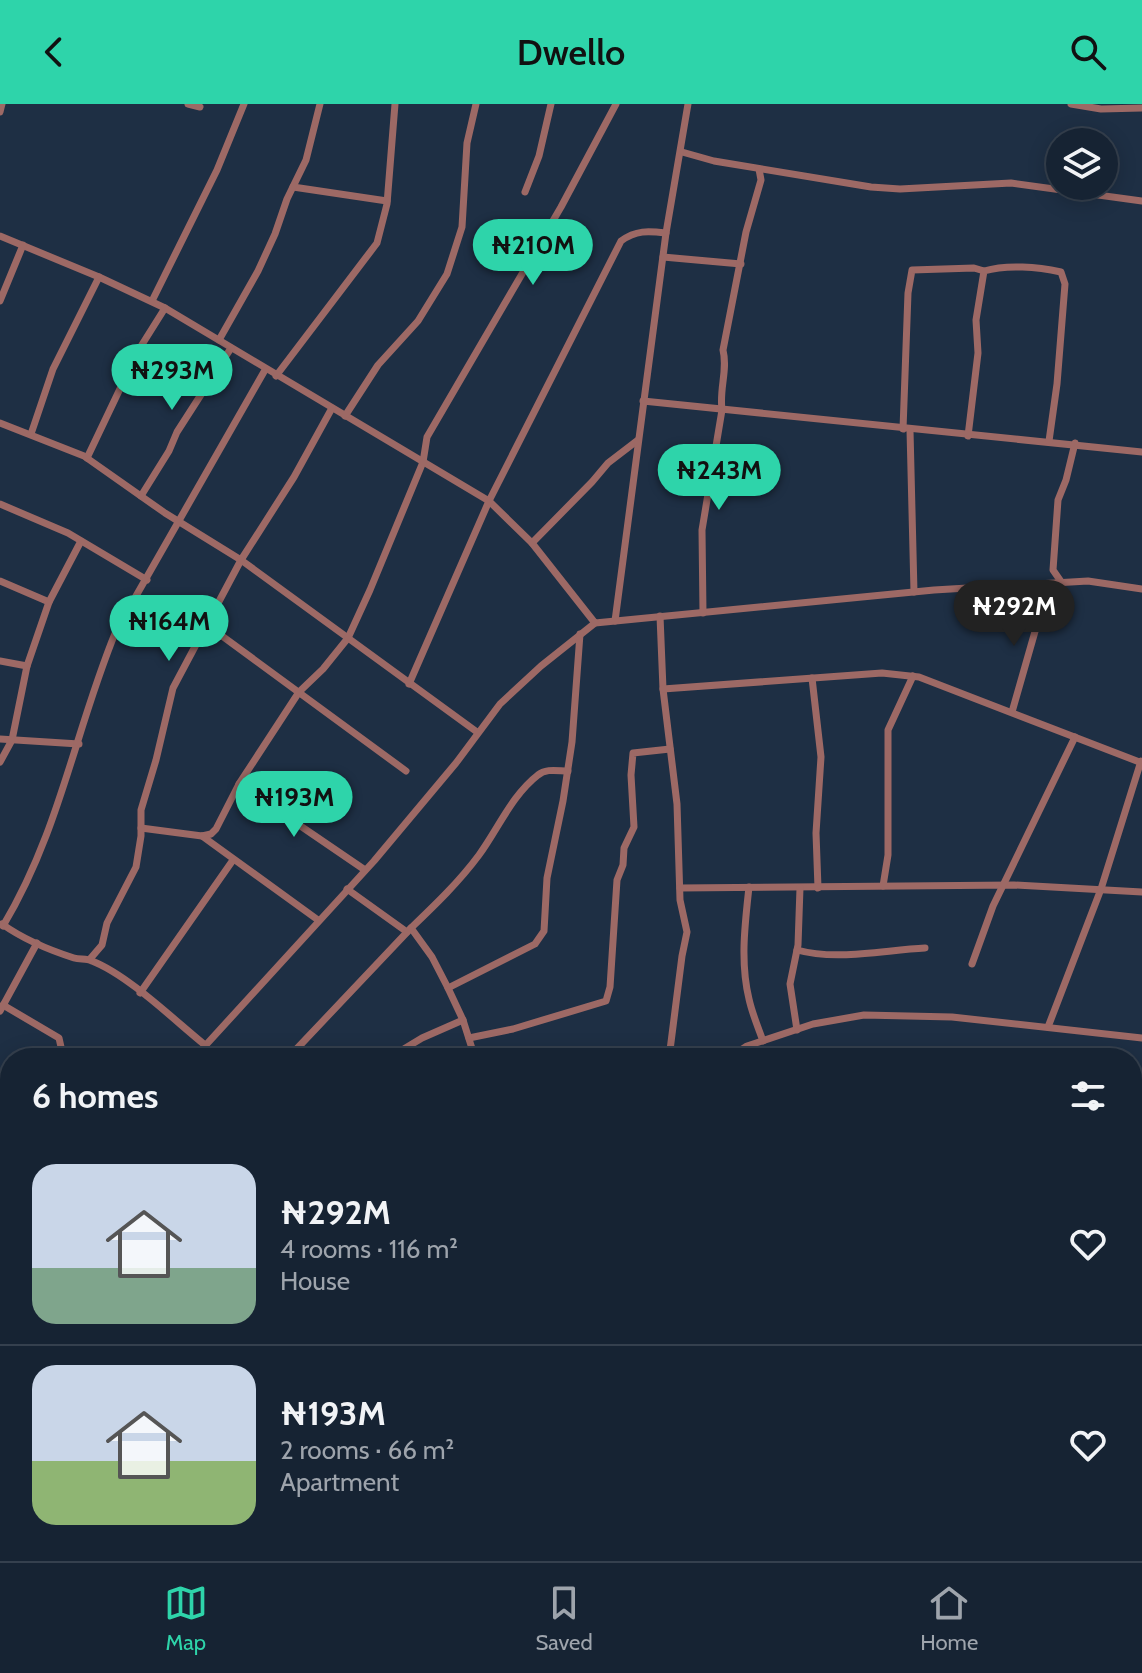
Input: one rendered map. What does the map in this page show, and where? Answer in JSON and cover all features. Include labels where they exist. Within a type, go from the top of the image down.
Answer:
[{"type":"street","points":[[0,112],[2,104]]},
{"type":"street","points":[[188,104],[200,107]]},
{"type":"street","points":[[152,301],[217,170],[244,104]]},
{"type":"street","points":[[219,340],[258,271],[306,160],[320,104]]},
{"type":"street","points":[[276,376],[377,243],[384,225],[395,104]]},
{"type":"street","points":[[345,416],[378,365],[418,321],[447,274],[462,227],[467,143],[476,104]]},
{"type":"street","points":[[525,192],[539,156],[551,104]]},
{"type":"street","points":[[141,828],[202,836],[211,834],[239,784],[299,692],[348,638],[423,462],[427,437],[561,207],[616,104]]},
{"type":"street","points":[[615,621],[666,233],[688,104]]},
{"type":"street","points":[[1071,104],[1101,109],[1142,108]]},
{"type":"street","points":[[682,152],[714,161],[871,187],[900,189],[1011,183],[1142,201]]},
{"type":"street","points":[[703,613],[701,561],[704,508],[722,410],[720,398],[726,362],[723,350],[761,180],[759,169]]},
{"type":"street","points":[[293,187],[387,201]]},
{"type":"street","points":[[409,684],[489,501],[621,241],[631,233],[666,233]]},
{"type":"street","points":[[0,236],[165,308],[489,501],[532,543],[595,623]]},
{"type":"street","points":[[0,301],[23,245]]},
{"type":"street","points":[[663,257],[741,264]]},
{"type":"street","points":[[914,592],[907,429],[908,293],[912,270],[974,268],[984,271],[1007,267],[1061,272],[1065,284],[1064,315],[1049,441]]},
{"type":"street","points":[[968,436],[978,353],[976,320],[984,271]]},
{"type":"street","points":[[31,434],[53,369],[99,277]]},
{"type":"street","points":[[87,458],[138,351],[165,308]]},
{"type":"street","points":[[141,496],[177,432],[231,348]]},
{"type":"street","points":[[205,1045],[119,976],[90,959],[79,959],[37,943],[2,924],[24,891],[45,842],[79,744],[98,676],[116,631],[265,370]]},
{"type":"street","points":[[643,401],[1142,452]]},
{"type":"street","points":[[90,959],[102,945],[107,923],[136,867],[141,810],[173,688],[241,560],[294,477],[332,408]]},
{"type":"street","points":[[0,423],[87,458],[241,560],[477,732]]},
{"type":"street","points":[[532,543],[592,482],[598,472],[638,440]]},
{"type":"street","points":[[1062,583],[1053,570],[1058,500],[1075,443]]},
{"type":"street","points":[[0,504],[81,541],[147,580]]},
{"type":"street","points":[[0,762],[12,740],[27,666],[49,602],[81,541]]},
{"type":"street","points":[[0,581],[49,602]]},
{"type":"street","points":[[202,1048],[365,870],[456,763],[500,704],[530,675],[595,623],[914,592],[1035,584],[1088,581],[1142,589]]},
{"type":"street","points":[[1012,712],[1040,614],[1035,584]]},
{"type":"street","points":[[660,616],[663,689],[677,804],[680,888],[687,940],[682,956],[670,1048]]},
{"type":"street","points":[[207,625],[406,771]]},
{"type":"street","points":[[448,988],[542,938],[547,878],[568,771],[580,634]]},
{"type":"street","points":[[0,661],[27,666]]},
{"type":"street","points":[[663,689],[882,673],[913,676],[942,684],[1141,762],[1101,889],[1048,1027]]},
{"type":"street","points":[[883,886],[888,855],[888,730],[913,676]]},
{"type":"street","points":[[812,678],[821,757],[816,833],[818,888]]},
{"type":"street","points":[[972,964],[1002,885],[1075,737]]},
{"type":"street","points":[[0,739],[79,744]]},
{"type":"street","points":[[469,1038],[513,1029],[606,1001],[610,987],[617,880],[623,865],[624,848],[634,827],[633,753],[670,749]]},
{"type":"street","points":[[297,1048],[456,885],[481,853],[506,812],[537,775],[545,771],[568,771]]},
{"type":"street","points":[[239,784],[365,870]]},
{"type":"street","points":[[202,836],[318,920]]},
{"type":"street","points":[[140,993],[233,860]]},
{"type":"street","points":[[680,888],[1002,885],[1142,892]]},
{"type":"street","points":[[749,887],[744,970],[749,999],[763,1041]]},
{"type":"street","points":[[797,1030],[790,984],[797,950],[800,888]]},
{"type":"street","points":[[347,889],[409,930],[432,957],[463,1020],[472,1048]]},
{"type":"street","points":[[37,943],[2,1004],[59,1038],[60,1048]]},
{"type":"street","points":[[797,950],[831,954],[925,948]]},
{"type":"street","points":[[744,1048],[842,1017],[864,1015],[952,1017],[1142,1038]]},
{"type":"street","points":[[406,1048],[463,1020]]}]
